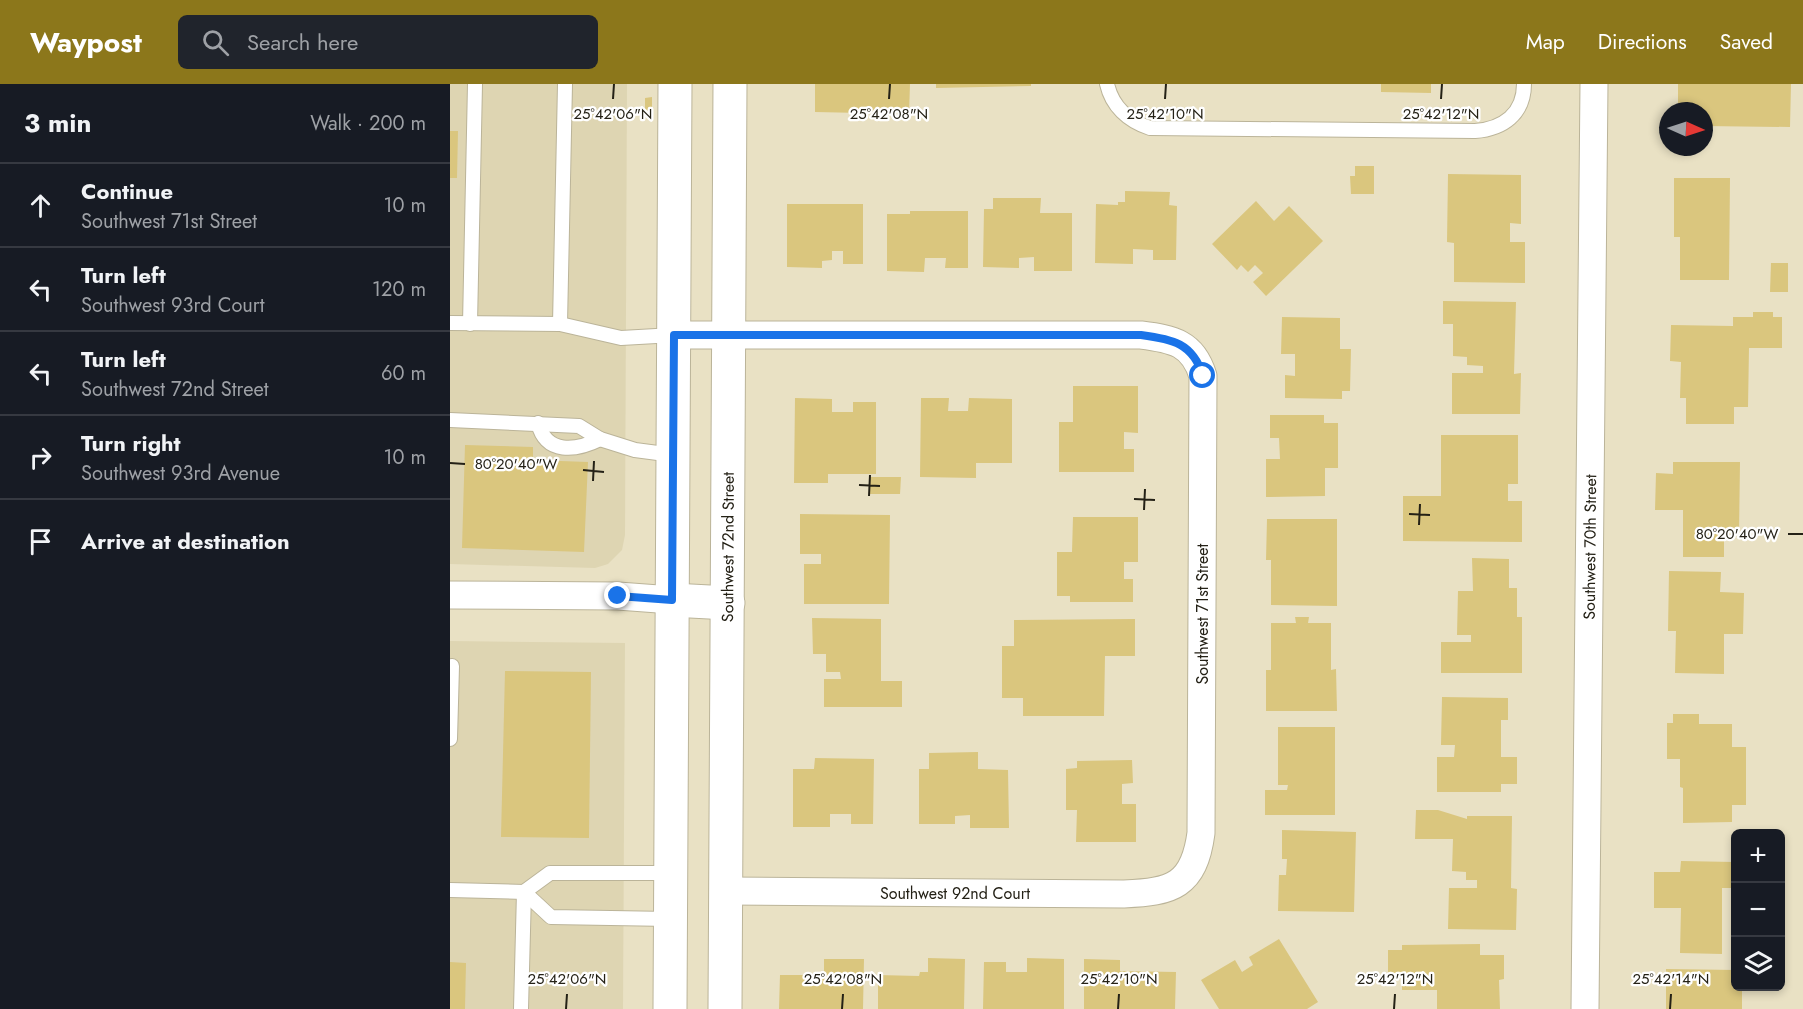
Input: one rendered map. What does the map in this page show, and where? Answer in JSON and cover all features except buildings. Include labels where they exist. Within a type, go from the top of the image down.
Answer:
[{"type":"main road","points":[[670,1009],[675,84]]},
{"type":"main road","name":"Southwest 72nd Street","points":[[725,1009],[730,84]]},
{"type":"main road","points":[[672,600],[728,603]]},
{"type":"street","name":"Southwest 70th Street","points":[[1585,1009],[1594,84]]},
{"type":"street","points":[[674,335],[728,334]]},
{"type":"street","name":"Southwest 71st Street","points":[[728,334],[1126,334],[1157,337],[1187,348],[1199,362],[1203,376],[1201,833],[1196,858],[1181,880]]},
{"type":"street","points":[[450,595],[626,596],[672,600]]},
{"type":"street","name":"Southwest 92nd Court","points":[[726,891],[1124,894],[1162,891],[1181,880]]},
{"type":"lane","points":[[470,324],[475,84]]},
{"type":"lane","points":[[560,324],[565,84]]},
{"type":"lane","points":[[1107,84],[1111,98],[1124,114],[1140,125],[1150,128],[1475,131],[1500,127],[1514,115],[1521,104],[1524,84]]},
{"type":"lane","points":[[450,323],[560,324],[621,339],[674,335]]},
{"type":"lane","points":[[450,420],[579,426],[600,439],[635,450],[674,455]]},
{"type":"lane","points":[[538,423],[541,434],[555,447],[587,446],[600,439]]},
{"type":"lane","points":[[450,739],[452,666]]},
{"type":"lane","points":[[450,890],[524,892],[550,873],[670,873]]},
{"type":"lane","points":[[524,892],[551,917],[670,919]]},
{"type":"lane","points":[[521,1009],[524,892]]},
{"type":"shaded area","points":[[450,84],[627,84],[625,535],[622,550],[608,564],[595,568],[450,564]]},
{"type":"shaded area","points":[[450,641],[625,643],[623,1009],[450,1009]]},
{"type":"route","points":[[618,596],[672,600],[674,335],[1141,335],[1181,344],[1199,362],[1203,376]]}]
